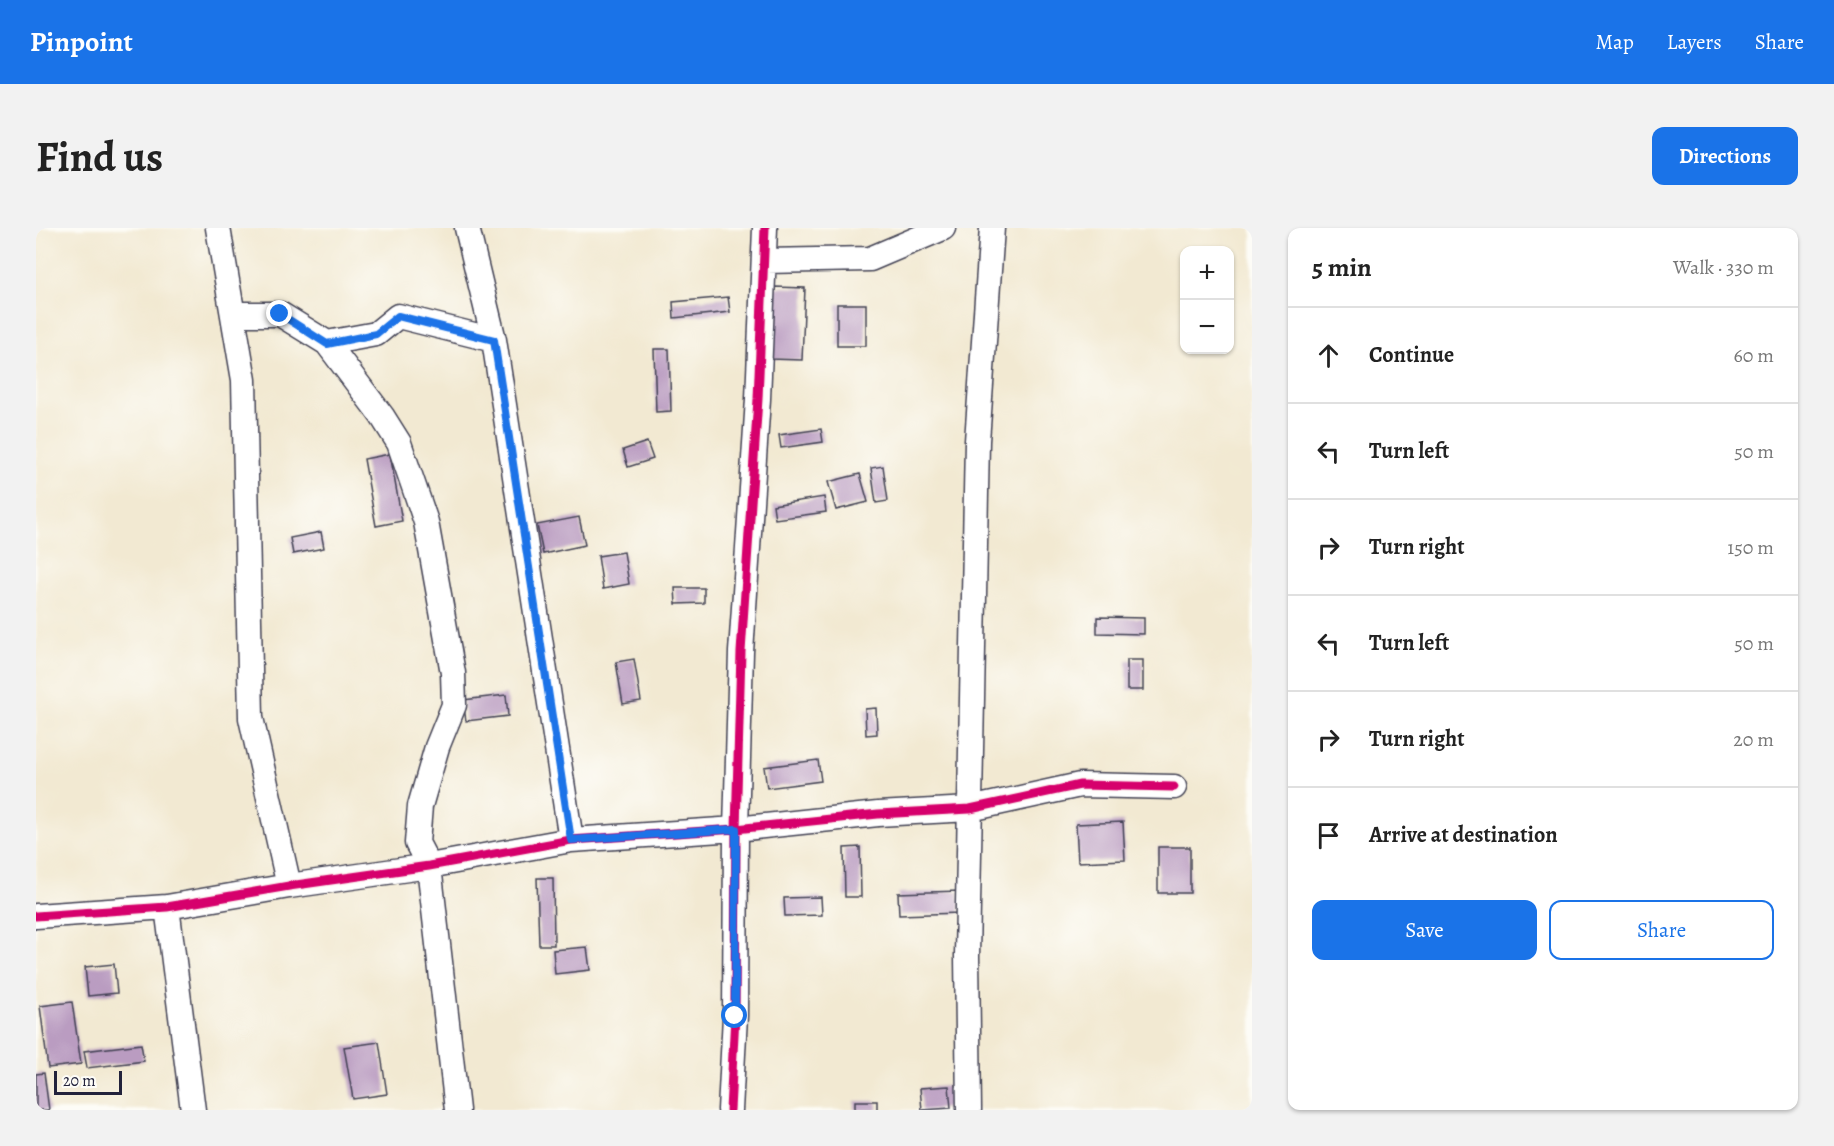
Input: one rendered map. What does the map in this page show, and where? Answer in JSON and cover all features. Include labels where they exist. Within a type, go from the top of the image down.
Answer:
[{"type":"street","points":[[218,228],[244,380],[251,718],[289,886]]},
{"type":"street","points":[[467,228],[494,340],[571,840]]},
{"type":"street","points":[[730,1110],[735,1016],[736,829],[741,652],[758,399],[765,228]]},
{"type":"street","points":[[764,261],[870,259],[943,228]]},
{"type":"street","points":[[969,1110],[967,956],[977,441],[992,228]]},
{"type":"street","points":[[233,314],[280,314],[327,344],[382,416],[399,443],[426,522],[453,673],[454,705],[437,747],[420,806],[417,843],[429,866],[457,1110]]},
{"type":"street","points":[[327,344],[376,334],[398,316],[494,340]]},
{"type":"street","points":[[36,916],[167,907],[289,886],[429,866],[571,840],[736,829],[878,814],[970,808],[1080,785],[1174,788]]},
{"type":"street","points":[[167,907],[193,1110]]},
{"type":"building","points":[[774,287],[805,288],[802,360],[771,359]]},
{"type":"building","points":[[728,297],[730,312],[674,318],[673,302]]},
{"type":"building","points":[[837,304],[866,304],[866,346],[837,346]]},
{"type":"building","points":[[654,349],[669,349],[671,411],[656,412]]},
{"type":"building","points":[[821,429],[823,442],[781,448],[779,435]]},
{"type":"building","points":[[647,442],[653,459],[628,467],[623,450]]},
{"type":"building","points":[[390,454],[402,521],[376,526],[364,459]]},
{"type":"building","points":[[883,466],[888,501],[876,503],[871,468]]},
{"type":"building","points":[[860,474],[868,502],[836,510],[828,482]]},
{"type":"building","points":[[824,497],[826,512],[775,519],[773,505]]},
{"type":"building","points":[[579,517],[585,545],[543,554],[537,525]]},
{"type":"building","points":[[321,532],[324,548],[293,554],[290,538]]},
{"type":"building","points":[[624,552],[629,584],[603,589],[598,556]]},
{"type":"building","points":[[675,588],[704,588],[704,603],[676,604]]},
{"type":"building","points":[[1097,617],[1144,618],[1144,634],[1097,633]]},
{"type":"building","points":[[634,659],[641,701],[623,704],[616,662]]},
{"type":"building","points":[[1127,660],[1143,660],[1143,690],[1127,690]]},
{"type":"building","points":[[506,695],[508,716],[466,721],[463,700]]},
{"type":"building","points":[[876,708],[877,734],[866,735],[865,709]]},
{"type":"building","points":[[818,760],[821,781],[767,788],[764,767]]},
{"type":"building","points":[[1123,822],[1125,860],[1078,862],[1076,824]]},
{"type":"building","points":[[860,847],[861,897],[845,897],[844,848]]},
{"type":"building","points":[[1158,847],[1190,847],[1190,893],[1158,893]]},
{"type":"building","points":[[537,878],[553,878],[554,945],[539,945]]},
{"type":"building","points":[[959,891],[960,913],[899,915],[898,893]]},
{"type":"building","points":[[821,897],[822,915],[785,916],[784,898]]},
{"type":"building","points":[[587,947],[590,970],[555,974],[553,950]]},
{"type":"building","points":[[114,964],[117,993],[88,996],[85,967]]},
{"type":"building","points":[[72,1002],[81,1064],[48,1068],[40,1006]]},
{"type":"building","points":[[379,1042],[387,1094],[353,1099],[344,1047]]},
{"type":"building","points":[[141,1044],[144,1061],[87,1068],[84,1051]]},
{"type":"building","points":[[44,1073],[49,1110],[36,1110],[36,1074]]},
{"type":"building","points":[[949,1086],[951,1108],[922,1110],[920,1088]]},
{"type":"building","points":[[855,1101],[877,1101],[877,1110],[855,1110]]},
{"type":"cycle path","points":[[730,1110],[735,1016],[736,829],[741,652],[758,399],[765,228]]},
{"type":"cycle path","points":[[36,916],[167,907],[289,886],[429,866],[571,840],[736,829],[878,814],[970,809],[1080,785],[1174,787]]},
{"type":"route","points":[[280,314],[327,344],[376,334],[398,316],[494,340],[571,840],[736,829],[735,1016]]}]
